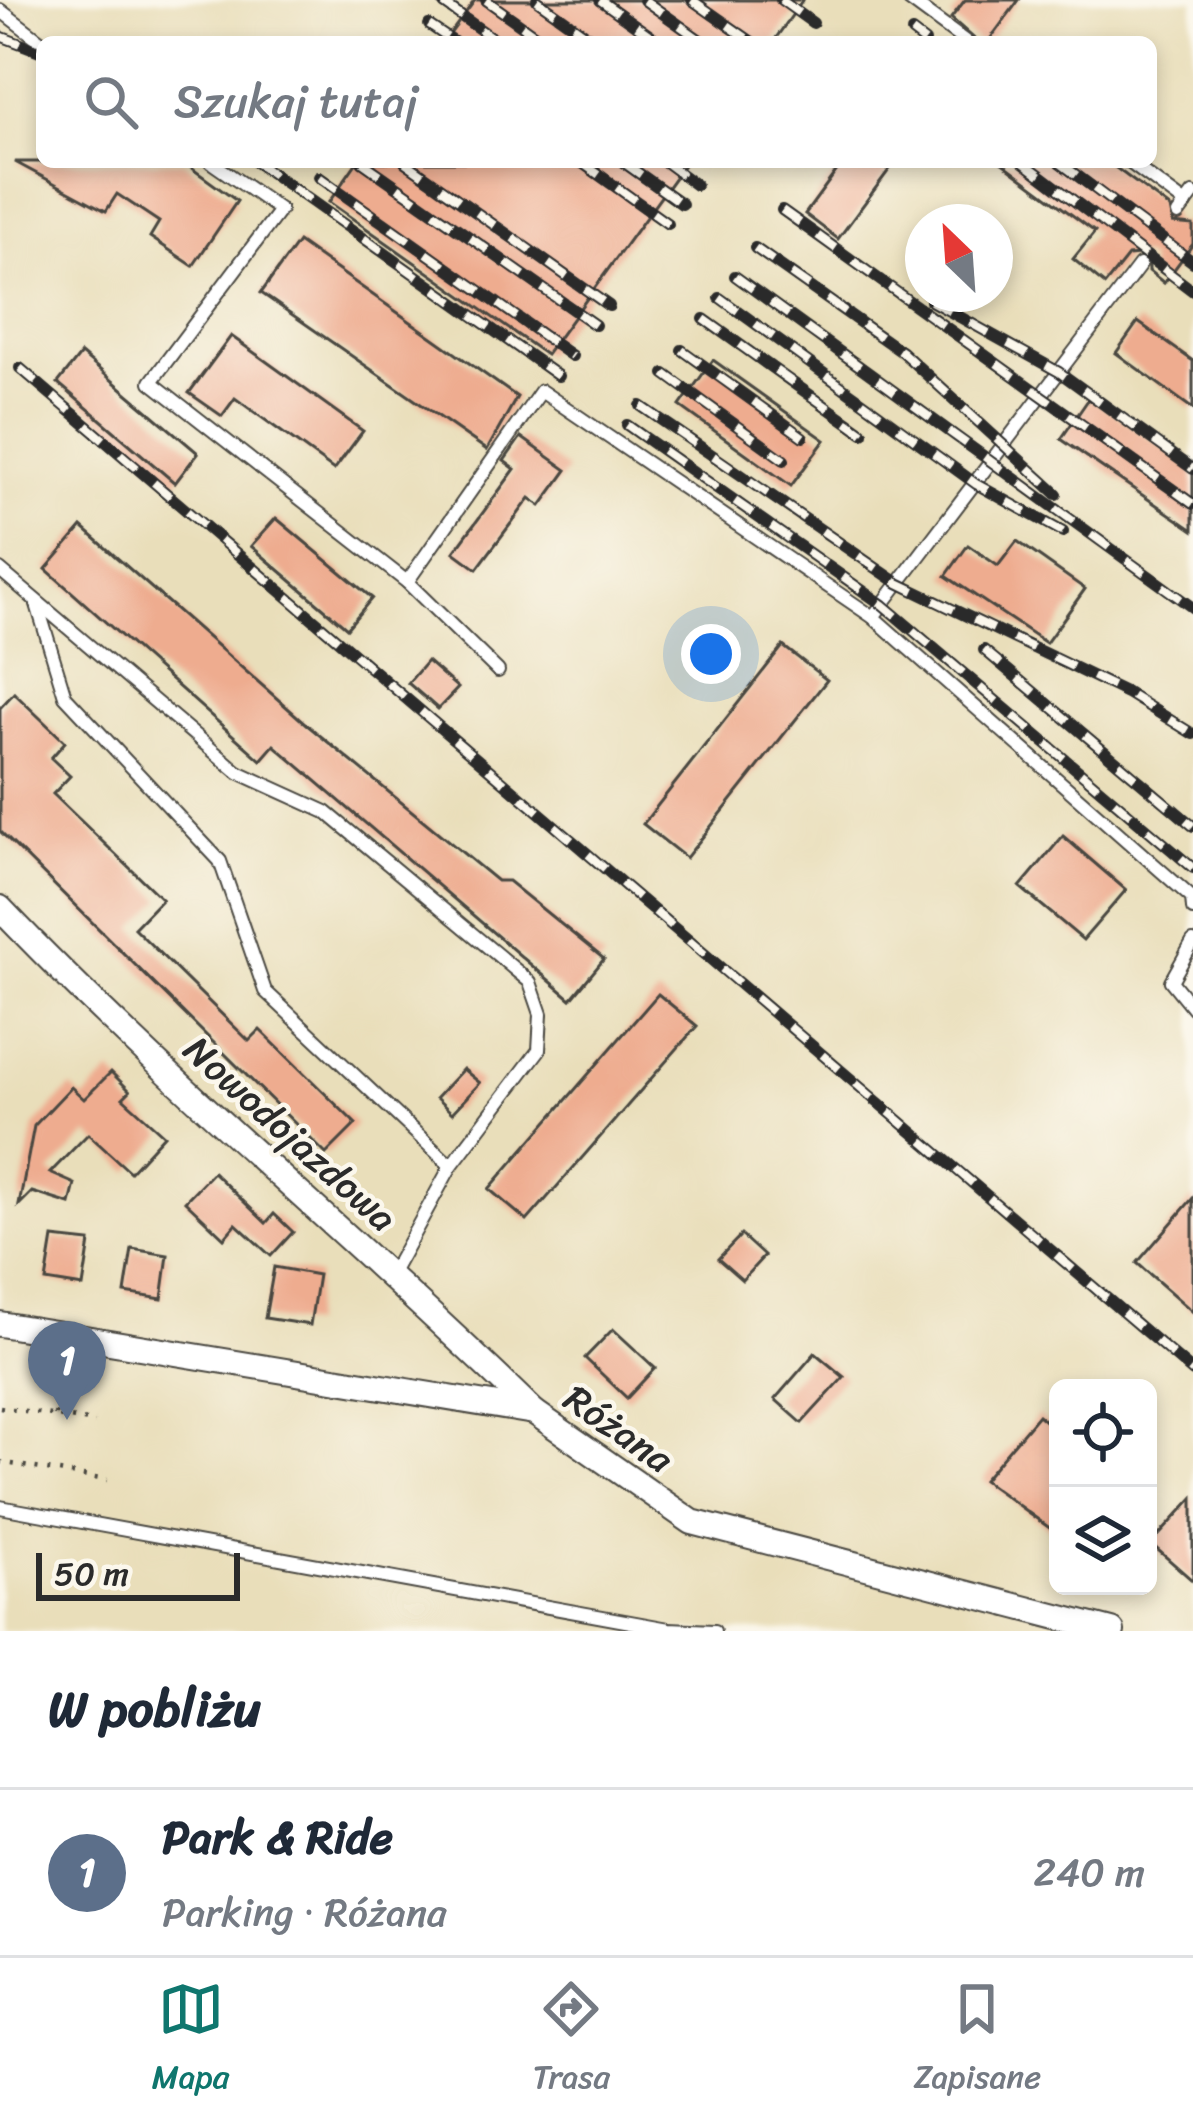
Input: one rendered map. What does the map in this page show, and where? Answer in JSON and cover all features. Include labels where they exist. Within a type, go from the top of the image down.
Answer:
[{"type":"street","name":"Nowodojazdowa","points":[[0,908],[73,984],[392,1273],[534,1412]]},
{"type":"street","name":"Różana","points":[[0,1324],[534,1412],[692,1522],[1112,1631]]},
{"type":"lane","points":[[914,2],[958,36]]},
{"type":"lane","points":[[0,10],[36,37]]},
{"type":"lane","points":[[220,168],[280,210],[151,382],[407,582],[498,671]]},
{"type":"lane","points":[[1137,168],[1186,204]]},
{"type":"lane","points":[[873,617],[1140,265]]},
{"type":"lane","points":[[407,582],[542,392],[873,617],[1192,898],[1193,909]]},
{"type":"lane","points":[[0,570],[238,772],[326,812],[530,982],[541,1014],[539,1050],[451,1166],[392,1273]]},
{"type":"lane","points":[[35,600],[65,696],[220,861],[265,991],[451,1166]]},
{"type":"lane","points":[[1193,942],[1171,981],[1193,1008]]},
{"type":"lane","points":[[0,1507],[669,1629],[714,1631]]},
{"type":"path","points":[[55,1415],[60,1384]]},
{"type":"path","points":[[0,1407],[95,1421]]},
{"type":"path","points":[[0,1462],[107,1480]]},
{"type":"building","points":[[475,0],[803,0],[777,36],[448,36]]},
{"type":"building","points":[[965,0],[1019,0],[992,36],[971,36],[951,18]]},
{"type":"building","points":[[15,162],[36,162],[36,168],[191,168],[237,201],[193,266],[150,237],[159,222],[117,194],[106,211]]},
{"type":"building","points":[[353,168],[682,168],[546,355],[329,202]]},
{"type":"building","points":[[839,168],[891,168],[838,239],[805,214]]},
{"type":"building","points":[[1009,168],[1116,168],[1170,208],[1173,223],[1193,225],[1193,244],[1164,283],[1140,255],[1128,256],[1105,285],[1073,259],[1095,232]]},
{"type":"building","points":[[298,242],[517,397],[487,450],[261,293]]},
{"type":"building","points":[[1138,322],[1193,361],[1193,409],[1116,353]]},
{"type":"building","points":[[231,336],[363,431],[334,470],[235,398],[222,416],[189,393]]},
{"type":"building","points":[[81,354],[198,453],[175,483],[58,383]]},
{"type":"building","points":[[713,360],[825,440],[791,486],[680,406]]},
{"type":"building","points":[[1090,397],[1193,468],[1193,530],[1061,439]]},
{"type":"building","points":[[521,437],[567,470],[541,506],[530,498],[477,569],[454,552],[515,469],[504,461]]},
{"type":"building","points":[[276,518],[372,598],[347,628],[251,546]]},
{"type":"building","points":[[82,527],[306,724],[497,881],[508,881],[604,959],[571,999],[274,745],[261,760],[46,569]]},
{"type":"building","points":[[1017,541],[1085,589],[1046,643],[946,576],[968,545],[998,566]]},
{"type":"building","points":[[783,646],[827,680],[686,858],[643,824]]},
{"type":"building","points":[[427,661],[458,688],[438,709],[408,683]]},
{"type":"building","points":[[14,693],[65,742],[51,758],[70,776],[53,794],[162,899],[134,928],[249,1041],[260,1030],[356,1124],[326,1154],[0,831],[0,708]]},
{"type":"building","points":[[1063,836],[1126,890],[1083,940],[1020,887]]},
{"type":"building","points":[[658,994],[697,1026],[527,1221],[489,1189]]},
{"type":"building","points":[[463,1069],[480,1083],[452,1113],[436,1098]]},
{"type":"building","points":[[111,1072],[130,1091],[123,1098],[164,1135],[130,1172],[88,1134],[50,1173],[75,1184],[70,1204],[32,1192],[19,1205],[34,1126],[71,1087],[84,1099]]},
{"type":"building","points":[[213,1172],[266,1223],[274,1214],[293,1232],[271,1256],[236,1224],[224,1238],[185,1201]]},
{"type":"building","points":[[1193,1198],[1193,1312],[1137,1263]]},
{"type":"building","points":[[741,1235],[764,1256],[742,1280],[718,1259]]},
{"type":"building","points":[[53,1238],[90,1242],[83,1287],[46,1281]]},
{"type":"building","points":[[132,1249],[168,1255],[162,1299],[125,1293]]},
{"type":"building","points":[[274,1267],[318,1275],[310,1325],[265,1318]]},
{"type":"building","points":[[613,1329],[655,1368],[627,1398],[585,1358]]},
{"type":"building","points":[[815,1353],[844,1377],[802,1423],[775,1399]]},
{"type":"building","points":[[1038,1415],[1049,1424],[1049,1528],[983,1480]]},
{"type":"building","points":[[1193,1498],[1193,1581],[1157,1549],[1157,1537]]},
{"type":"railway","points":[[486,0],[537,36]]},
{"type":"railway","points":[[537,0],[588,36]]},
{"type":"railway","points":[[600,0],[651,36]]},
{"type":"railway","points":[[644,0],[695,36]]},
{"type":"railway","points":[[692,0],[743,36]]},
{"type":"railway","points":[[781,0],[813,23]]},
{"type":"railway","points":[[444,4],[489,36]]},
{"type":"railway","points":[[429,25],[445,36]]},
{"type":"railway","points":[[912,32],[917,36]]},
{"type":"railway","points":[[0,36],[36,50]]},
{"type":"railway","points":[[264,168],[558,376]]},
{"type":"railway","points":[[371,168],[595,325]]},
{"type":"railway","points":[[414,168],[609,306]]},
{"type":"railway","points":[[589,168],[668,224]]},
{"type":"railway","points":[[631,168],[682,204]]},
{"type":"railway","points":[[673,168],[696,185]]},
{"type":"railway","points":[[1031,168],[1193,291]]},
{"type":"railway","points":[[1067,168],[1193,262]]},
{"type":"railway","points":[[319,177],[572,356]]},
{"type":"railway","points":[[782,210],[1193,504]]},
{"type":"railway","points":[[755,248],[902,352],[1057,494]]},
{"type":"railway","points":[[735,276],[1193,608]]},
{"type":"railway","points":[[720,298],[976,484],[1063,532]]},
{"type":"railway","points":[[951,312],[1059,372],[1193,469]]},
{"type":"railway","points":[[704,319],[863,433]]},
{"type":"railway","points":[[682,350],[803,437]]},
{"type":"railway","points":[[20,368],[1193,1372]]},
{"type":"railway","points":[[665,374],[784,460]]},
{"type":"railway","points":[[641,406],[898,583],[1127,693],[1193,734]]},
{"type":"railway","points":[[627,425],[883,605],[1193,868]]},
{"type":"railway","points":[[984,650],[1193,826]]},
{"type":"place","name":"Park & Ride","points":[[67,1420]]}]
